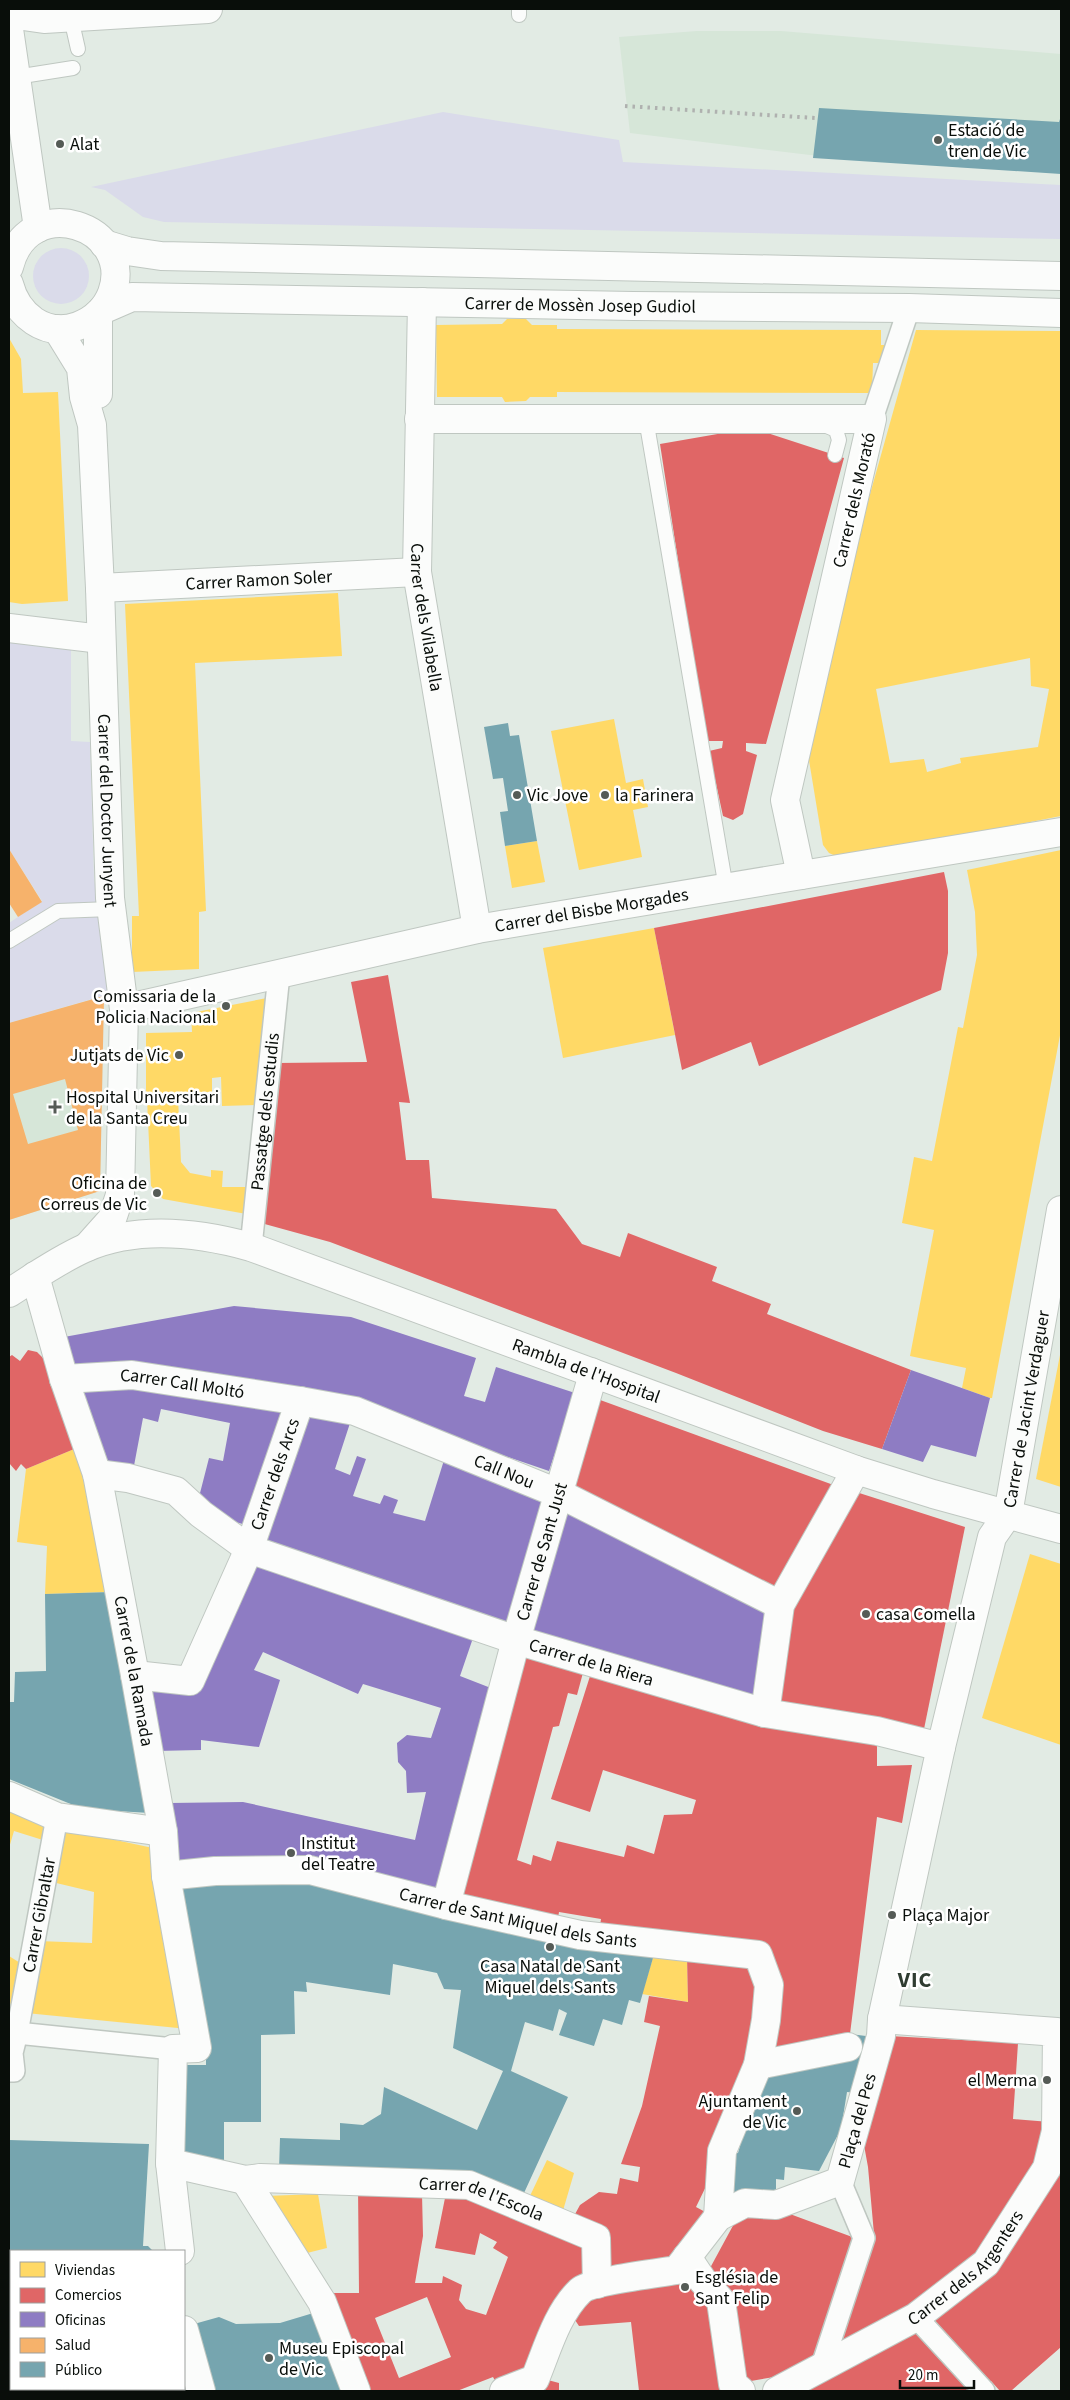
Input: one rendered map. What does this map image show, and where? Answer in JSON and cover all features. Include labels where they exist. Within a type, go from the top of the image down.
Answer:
[{"type":"street","points":[[9,14],[44,19],[208,9]]},
{"type":"street","points":[[9,29],[16,78],[18,246]]},
{"type":"street","points":[[18,246],[52,223],[67,222],[81,226],[94,233],[110,254],[115,277],[109,300],[100,312]]},
{"type":"street","points":[[104,244],[127,251],[161,256],[1061,276]]},
{"type":"street","points":[[10,292],[19,309],[30,319],[43,326],[57,329]]},
{"type":"street","name":"Carrer de Mossèn Josep Gudiol","points":[[57,329],[72,328],[86,323],[100,312],[132,297],[909,308],[1061,313]]},
{"type":"street","name":"Carrer dels Vilabella","points":[[422,302],[417,572],[477,929]]},
{"type":"street","points":[[872,419],[909,308]]},
{"type":"street","name":"Carrer del Doctor Junyent","points":[[92,425],[98,399],[100,312]]},
{"type":"street","name":"Carrer del Doctor Junyent","points":[[57,329],[81,368],[84,397],[92,425],[100,588],[111,909],[124,1008],[120,1196]]},
{"type":"street","name":"Carrer dels Morató","points":[[419,419],[872,419],[785,800],[802,875]]},
{"type":"street","name":"Carrer Ramon Soler","points":[[100,588],[417,572]]},
{"type":"street","points":[[9,628],[101,639]]},
{"type":"street","name":"Carrer del Bisbe Morgades","points":[[124,1008],[477,929],[1061,832]]},
{"type":"street","name":"Passatge dels estudis","points":[[251,1248],[279,974]]},
{"type":"street","name":"Rambla de l'Hospital","points":[[87,1248],[112,1220],[120,1196],[137,1215],[164,1233]]},
{"type":"street","name":"Carrer de Jacint Verdaguer","points":[[941,1747],[992,1537],[1008,1514],[1061,1210]]},
{"type":"street","name":"Rambla de l'Hospital","points":[[9,1293],[35,1276],[87,1248],[133,1234],[164,1233],[222,1239],[592,1372],[856,1470],[1061,1529]]},
{"type":"street","name":"Carrer de la Ramada","points":[[35,1276],[64,1379],[96,1474],[135,1674],[163,1832],[166,1876],[197,2048],[173,2049]]},
{"type":"street","name":"Carrer de Sant Just","points":[[446,1906],[516,1640],[560,1494],[592,1378],[592,1372]]},
{"type":"street","name":"Carrer Call Moltó","points":[[64,1379],[132,1375],[300,1401]]},
{"type":"street","name":"Call Nou","points":[[300,1401],[355,1411],[560,1494],[780,1605]]},
{"type":"street","name":"Carrer dels Arcs","points":[[135,1674],[190,1681],[249,1549],[300,1401]]},
{"type":"street","points":[[765,1713],[780,1605],[856,1470]]},
{"type":"street","name":"Carrer de la Riera","points":[[96,1474],[128,1478],[176,1491],[201,1514],[249,1549],[516,1640],[765,1713],[877,1731],[941,1747]]},
{"type":"street","points":[[941,1747],[882,2019],[1057,2032],[1058,2082]]},
{"type":"street","points":[[9,1796],[57,1817],[163,1832]]},
{"type":"street","name":"Carrer Gibraltar","points":[[9,2071],[14,2072],[12,2053],[57,1817]]},
{"type":"street","name":"Carrer de Sant Miquel dels Sants","points":[[166,1876],[215,1871],[310,1870],[446,1906],[580,1935],[758,1955],[769,1985],[758,2065]]},
{"type":"street","name":"Plaça del Pes","points":[[718,2217],[746,2203],[776,2205],[840,2181],[881,2036],[882,2019]]},
{"type":"street","points":[[19,2023],[173,2049],[170,2162],[180,2250]]},
{"type":"street","points":[[504,2391],[535,2379],[561,2318],[581,2290],[597,2284],[677,2270],[718,2217],[722,2152],[758,2065],[848,2047]]},
{"type":"street","name":"Carrer dels Argenters","points":[[777,2391],[916,2318],[986,2263],[1047,2168],[1056,2132],[1058,2082]]},
{"type":"street","name":"Carrer de l'Escola","points":[[170,2162],[245,2180],[260,2178],[469,2185],[596,2238],[597,2284]]},
{"type":"street","points":[[245,2180],[322,2302],[356,2391]]},
{"type":"street","points":[[822,2366],[864,2238],[840,2181]]},
{"type":"street","points":[[687,2257],[721,2301],[733,2384],[741,2391]]},
{"type":"street","points":[[916,2318],[984,2391]]},
{"type":"street","points":[[185,2334],[201,2391]]},
{"type":"lane","points":[[71,18],[78,49]]},
{"type":"lane","points":[[16,78],[73,68]]},
{"type":"lane","points":[[646,419],[661,428],[826,424],[836,430],[839,440],[835,455]]},
{"type":"lane","points":[[646,419],[726,888]]},
{"type":"lane","points":[[9,940],[58,911],[111,909]]},
{"type":"shaded area","points":[[697,31],[781,31],[1061,54],[1061,172],[810,155],[630,133],[619,37]]},
{"type":"shaded area","points":[[443,112],[619,140],[623,162],[1061,185],[1061,239],[164,222],[143,217],[105,190],[91,187]]},
{"type":"shaded area","points":[[56,248],[66,248],[81,256],[87,265],[89,276],[87,287],[81,296],[66,304],[56,304],[45,299],[38,292],[33,281],[33,271],[38,260],[45,253]]},
{"type":"shaded area","points":[[9,636],[71,643],[71,741],[90,742],[94,879],[113,993],[9,1023],[9,923],[42,901],[9,849]]},
{"type":"shaded area","name":"Hospital Universitari de la Santa Creu","points":[[104,996],[100,1191],[9,1220],[9,1023]]},
{"type":"building: Viviendas","points":[[507,319],[526,319],[532,325],[557,325],[557,329],[881,330],[881,345],[890,345],[890,363],[873,363],[872,393],[557,392],[557,397],[530,397],[526,401],[505,402],[502,397],[437,397],[436,325],[502,324]]},
{"type":"building: Viviendas","points":[[916,330],[1061,331],[1061,816],[848,858],[838,857],[829,853],[823,845],[804,730]],"holes":[[[1030,658],[1031,686],[1049,689],[1038,747],[960,758],[961,763],[927,772],[924,759],[890,763],[876,689]]]},
{"type":"building: Viviendas","points":[[9,338],[21,359],[23,393],[58,392],[68,601],[22,604],[9,602]]},
{"type":"building: Viviendas","points":[[338,593],[342,656],[195,663],[206,911],[199,912],[199,969],[132,972],[132,916],[139,916],[125,604]]},
{"type":"building: Viviendas","name":"la Farinera","points":[[614,719],[626,783],[643,779],[648,807],[633,810],[642,857],[579,870],[551,731]]},
{"type":"building: Viviendas","points":[[537,841],[545,882],[512,888],[505,846]]},
{"type":"building: Viviendas","points":[[1061,850],[1061,1030],[992,1398],[990,1398],[962,1388],[966,1368],[910,1356],[934,1230],[902,1223],[914,1157],[932,1161],[958,1027],[963,1028],[977,955],[975,912],[967,870]]},
{"type":"building: Viviendas","points":[[654,928],[675,1035],[563,1058],[543,948]]},
{"type":"building: Viviendas","points":[[267,998],[260,1105],[222,1106],[221,1077],[212,1078],[212,1092],[146,1094],[146,1033],[192,1032],[191,1013]]},
{"type":"building: Viviendas","name":"Oficina de Correus de Vic","points":[[178,1098],[181,1162],[190,1173],[211,1177],[211,1170],[223,1171],[222,1187],[254,1187],[252,1215],[163,1199],[151,1186],[147,1099]]},
{"type":"building: Viviendas","points":[[1061,1355],[1061,1487],[1036,1479]]},
{"type":"building: Viviendas","points":[[79,1447],[111,1592],[45,1594],[47,1546],[17,1542],[26,1469]]},
{"type":"building: Viviendas","points":[[1030,1554],[1061,1564],[1061,1745],[982,1718]]},
{"type":"building: Viviendas","points":[[9,1807],[50,1824],[46,1841],[14,1831],[9,1848]]},
{"type":"building: Viviendas","points":[[64,1829],[153,1848],[188,2029],[26,2013],[38,1941],[92,1943],[94,1892],[52,1882]]},
{"type":"building: Viviendas","points":[[655,1951],[687,1956],[688,2002],[642,1994]]},
{"type":"building: Viviendas","points":[[9,1956],[25,1966],[9,2033]]},
{"type":"building: Viviendas","points":[[547,2160],[574,2173],[562,2214],[529,2198]]},
{"type":"building: Viviendas","points":[[318,2194],[327,2248],[307,2253],[266,2196]]},
{"type":"building: Comercios","points":[[752,428],[844,458],[766,744],[746,743],[746,751],[757,755],[743,814],[733,820],[723,816],[709,751],[722,748],[723,741],[706,741],[660,444]]},
{"type":"building: Comercios","points":[[944,872],[948,891],[948,953],[941,990],[759,1066],[751,1042],[682,1070],[654,928]]},
{"type":"building: Comercios","points":[[388,975],[410,1103],[399,1102],[406,1160],[429,1160],[432,1198],[556,1209],[582,1244],[620,1257],[628,1233],[717,1267],[712,1281],[771,1304],[767,1314],[911,1370],[882,1449],[823,1431],[676,1373],[330,1242],[261,1223],[277,1063],[367,1062],[351,982]]},
{"type":"building: Comercios","points":[[28,1350],[37,1352],[43,1358],[52,1357],[79,1447],[26,1469],[21,1464],[16,1471],[9,1463],[9,1357],[12,1355],[20,1361]]},
{"type":"building: Comercios","points":[[592,1397],[839,1487],[776,1597],[570,1490]]},
{"type":"building: Comercios","name":"casa Comella","points":[[853,1491],[965,1527],[923,1734],[771,1704],[780,1627]]},
{"type":"building: Comercios","points":[[521,1649],[584,1669],[577,1695],[568,1693],[559,1726],[553,1727],[517,1860],[531,1865],[533,1855],[551,1861],[557,1841],[624,1857],[627,1845],[654,1854],[664,1815],[692,1814],[696,1800],[603,1770],[590,1812],[551,1799],[591,1673],[877,1734],[877,1766],[912,1765],[902,1823],[877,1817],[850,2034],[770,2054],[763,1950],[599,1933],[601,1919],[559,1912],[557,1924],[452,1901]]},
{"type":"building: Comercios","points":[[687,1956],[759,1960],[762,2009],[711,2176],[696,2207],[709,2214],[676,2258],[601,2276],[574,2216],[580,2205],[599,2192],[617,2194],[620,2178],[638,2182],[640,2167],[621,2164],[642,2106],[660,2026],[644,2022],[649,1996],[688,2002]]},
{"type":"building: Comercios","points":[[889,2036],[1018,2043],[1013,2119],[1050,2122],[1044,2161],[980,2259],[869,2333],[834,2344],[874,2234],[868,2167],[860,2123]]},
{"type":"building: Comercios","points":[[1061,2145],[1061,2347],[1011,2391],[1000,2391],[991,2381],[985,2387],[924,2317],[974,2281]]},
{"type":"building: Comercios","points":[[358,2186],[422,2194],[423,2236],[415,2283],[442,2283],[443,2276],[462,2285],[459,2300],[466,2309],[486,2315],[508,2257],[493,2248],[497,2242],[480,2233],[475,2255],[435,2248],[446,2193],[503,2204],[591,2243],[591,2283],[538,2353],[524,2368],[498,2386],[493,2377],[457,2391],[363,2391],[325,2293],[359,2293]],"holes":[[[427,2297],[451,2357],[399,2378],[375,2318]]]},
{"type":"building: Comercios","points":[[742,2209],[779,2210],[855,2238],[816,2358],[786,2375],[733,2384],[731,2391],[639,2391],[631,2322],[579,2326],[571,2314],[591,2291],[676,2281],[703,2281]]},
{"type":"building: Comercios","points":[[915,2326],[975,2391],[798,2391]]},
{"type":"building: Comercios","points":[[544,2379],[559,2383],[559,2391],[515,2391]]},
{"type":"building: Oficinas","points":[[234,1306],[351,1317],[476,1358],[464,1396],[485,1402],[496,1367],[575,1393],[549,1471],[368,1409],[71,1374],[64,1337]]},
{"type":"building: Oficinas","points":[[911,1370],[990,1398],[976,1457],[931,1445],[923,1462],[882,1449]]},
{"type":"building: Oficinas","points":[[129,1380],[287,1412],[246,1525],[215,1516],[199,1497],[209,1458],[223,1461],[230,1423],[161,1409],[158,1422],[143,1418],[133,1471],[108,1468],[82,1389]]},
{"type":"building: Oficinas","points":[[309,1411],[352,1417],[335,1469],[350,1475],[357,1456],[366,1459],[353,1496],[380,1504],[384,1495],[398,1500],[393,1513],[425,1521],[445,1457],[549,1501],[510,1633],[258,1548]]},
{"type":"building: Oficinas","points":[[561,1509],[773,1605],[757,1702],[524,1638]]},
{"type":"building: Oficinas","points":[[254,1556],[473,1638],[460,1676],[496,1690],[441,1897],[176,1870],[170,1803],[243,1802],[415,1840],[426,1792],[407,1793],[406,1771],[398,1762],[397,1743],[407,1735],[431,1738],[441,1708],[363,1684],[358,1694],[263,1652],[254,1670],[280,1680],[259,1747],[201,1740],[201,1750],[155,1751],[150,1675],[190,1681]]},
{"type":"building: Salud","points":[[9,849],[42,902],[18,917],[9,903]]},
{"type":"building: Salud","name":"Hospital Universitari de la Santa Creu","points":[[104,996],[100,1191],[9,1220],[9,1023]],"holes":[[[65,1079],[78,1130],[28,1144],[13,1094]]]},
{"type":"building: Público","name":"Estació de tren de Vic","points":[[819,108],[1059,122],[1061,116],[1061,174],[813,158]]},
{"type":"building: Público","name":"Vic Jove","points":[[508,723],[510,736],[519,735],[537,841],[505,846],[500,812],[508,811],[503,778],[493,779],[484,727]]},
{"type":"building: Público","points":[[111,1592],[150,1813],[83,1809],[9,1779],[9,1702],[14,1702],[15,1672],[46,1671],[45,1594]]},
{"type":"building: Público","points":[[300,1875],[655,1951],[640,2003],[629,2000],[622,2025],[603,2019],[594,2046],[559,2035],[567,2013],[559,2009],[553,2031],[525,2022],[511,2071],[568,2097],[524,2193],[279,2170],[280,2138],[340,2140],[340,2123],[363,2125],[381,2114],[384,2087],[477,2130],[503,2071],[453,2048],[461,1990],[444,1989],[437,1973],[393,1964],[390,1995],[306,1982],[307,1992],[294,1991],[295,2034],[261,2035],[261,2122],[224,2122],[224,2168],[181,2158],[185,2065],[206,2065],[206,2032],[175,1884]]},
{"type":"building: Público","name":"Ajuntament de Vic","points":[[850,2034],[874,2037],[857,2093],[847,2092],[841,2129],[819,2171],[785,2167],[784,2180],[776,2179],[776,2197],[727,2198],[728,2153],[738,2153],[760,2075]]},
{"type":"building: Público","points":[[9,2140],[149,2144],[143,2246],[148,2246],[152,2250],[10,2250],[10,2390],[185,2391],[9,2391]]},
{"type":"building: Público","name":"Museu Episcopal de Vic","points":[[320,2311],[350,2391],[209,2391],[194,2324],[219,2317],[236,2324],[280,2323]]},
{"type":"railway","points":[[625,106],[815,118]]},
{"type":"place","name":"Estació de tren de Vic","points":[[938,140]]},
{"type":"place","name":"Alat","points":[[60,144]]},
{"type":"place","name":"Vic Jove","points":[[517,795]]},
{"type":"place","name":"la Farinera","points":[[605,795]]},
{"type":"place","name":"Comissaria de la Policia Nacional","points":[[226,1006]]},
{"type":"place","name":"Jutjats de Vic","points":[[179,1055]]},
{"type":"place","name":"Hospital Universitari de la Santa Creu","points":[[55,1107]]},
{"type":"place","name":"Oficina de Correus de Vic","points":[[157,1193]]},
{"type":"place","name":"casa Comella","points":[[866,1614]]},
{"type":"place","name":"Institut del Teatre","points":[[291,1853]]},
{"type":"place","name":"Plaça Major","points":[[892,1915]]},
{"type":"place","name":"Casa Natal de Sant Miquel dels Sants","points":[[550,1947]]},
{"type":"place","name":"el Merma","points":[[1047,2080]]},
{"type":"place","name":"Ajuntament de Vic","points":[[797,2111]]},
{"type":"place","name":"Església de Sant Felip","points":[[685,2287]]},
{"type":"place","name":"Museu Episcopal de Vic","points":[[269,2358]]},
{"type":"district","name":"VIC","points":[[915,1979]]}]
